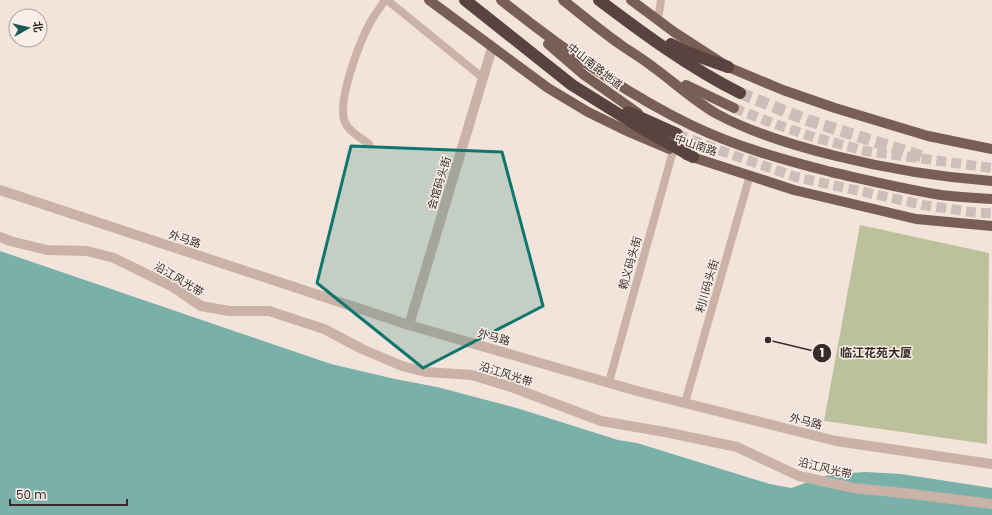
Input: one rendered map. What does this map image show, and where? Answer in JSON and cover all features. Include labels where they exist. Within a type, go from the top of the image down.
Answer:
[{"type":"highway","points":[[465,0],[572,85],[646,131],[693,157]]},
{"type":"highway","points":[[599,0],[687,63],[714,80],[740,93]]},
{"type":"highway","points":[[623,18],[689,53],[728,67]]},
{"type":"highway","points":[[517,41],[581,86],[614,105],[677,134]]},
{"type":"main road","name":"中山南路","points":[[429,0],[548,88],[588,112],[673,151],[794,190],[916,219],[992,226]]},
{"type":"main road","points":[[563,0],[620,44],[653,66],[694,90],[734,108]]},
{"type":"main road","points":[[631,0],[674,32],[728,67],[783,90],[835,108],[928,136],[992,149]]},
{"type":"main road","name":"中山南路","points":[[504,3],[554,41],[623,88],[694,126],[745,147],[795,163],[863,180],[941,195],[992,199]]},
{"type":"main road","name":"中山南路地道","points":[[504,3],[584,75],[640,114],[677,134]]},
{"type":"main road","points":[[653,66],[716,113],[768,137],[806,149],[866,163],[925,174],[992,180]]},
{"type":"street","name":"会馆码头街","points":[[409,325],[492,48]]},
{"type":"street","name":"外马路","points":[[0,190],[409,325],[685,403],[836,441],[992,464]]},
{"type":"street","name":"沿江风光带","points":[[0,237],[47,250],[87,251],[114,258],[173,287],[201,306],[229,311],[269,311],[324,329],[402,366],[426,372],[472,375],[514,388],[601,422],[665,432],[737,447],[799,476],[854,488],[992,504]]},
{"type":"lane","points":[[369,144],[352,132],[344,121],[343,106],[346,85],[370,23],[386,0],[483,78]]},
{"type":"lane","points":[[658,20],[661,0]]},
{"type":"lane","name":"赖义码头街","points":[[609,382],[673,151]]},
{"type":"lane","name":"利川码头街","points":[[685,403],[750,175]]},
{"type":"highlighted area","points":[[351,146],[502,152],[543,306],[423,368],[317,283]]},
{"type":"green space","points":[[860,225],[989,253],[987,444],[824,421]]},
{"type":"water","points":[[0,251],[331,364],[437,387],[520,409],[618,440],[637,443],[770,484],[791,488],[831,474],[866,472],[901,474],[992,488],[992,515],[0,515]]},
{"type":"tunnel","points":[[740,93],[807,120],[927,158]]},
{"type":"tunnel","points":[[734,108],[810,136],[865,151],[992,168]]},
{"type":"tunnel","points":[[677,134],[796,177],[923,205],[978,213],[992,213]]},
{"type":"place","name":"临江花苑大厦","points":[[768,340]]}]
